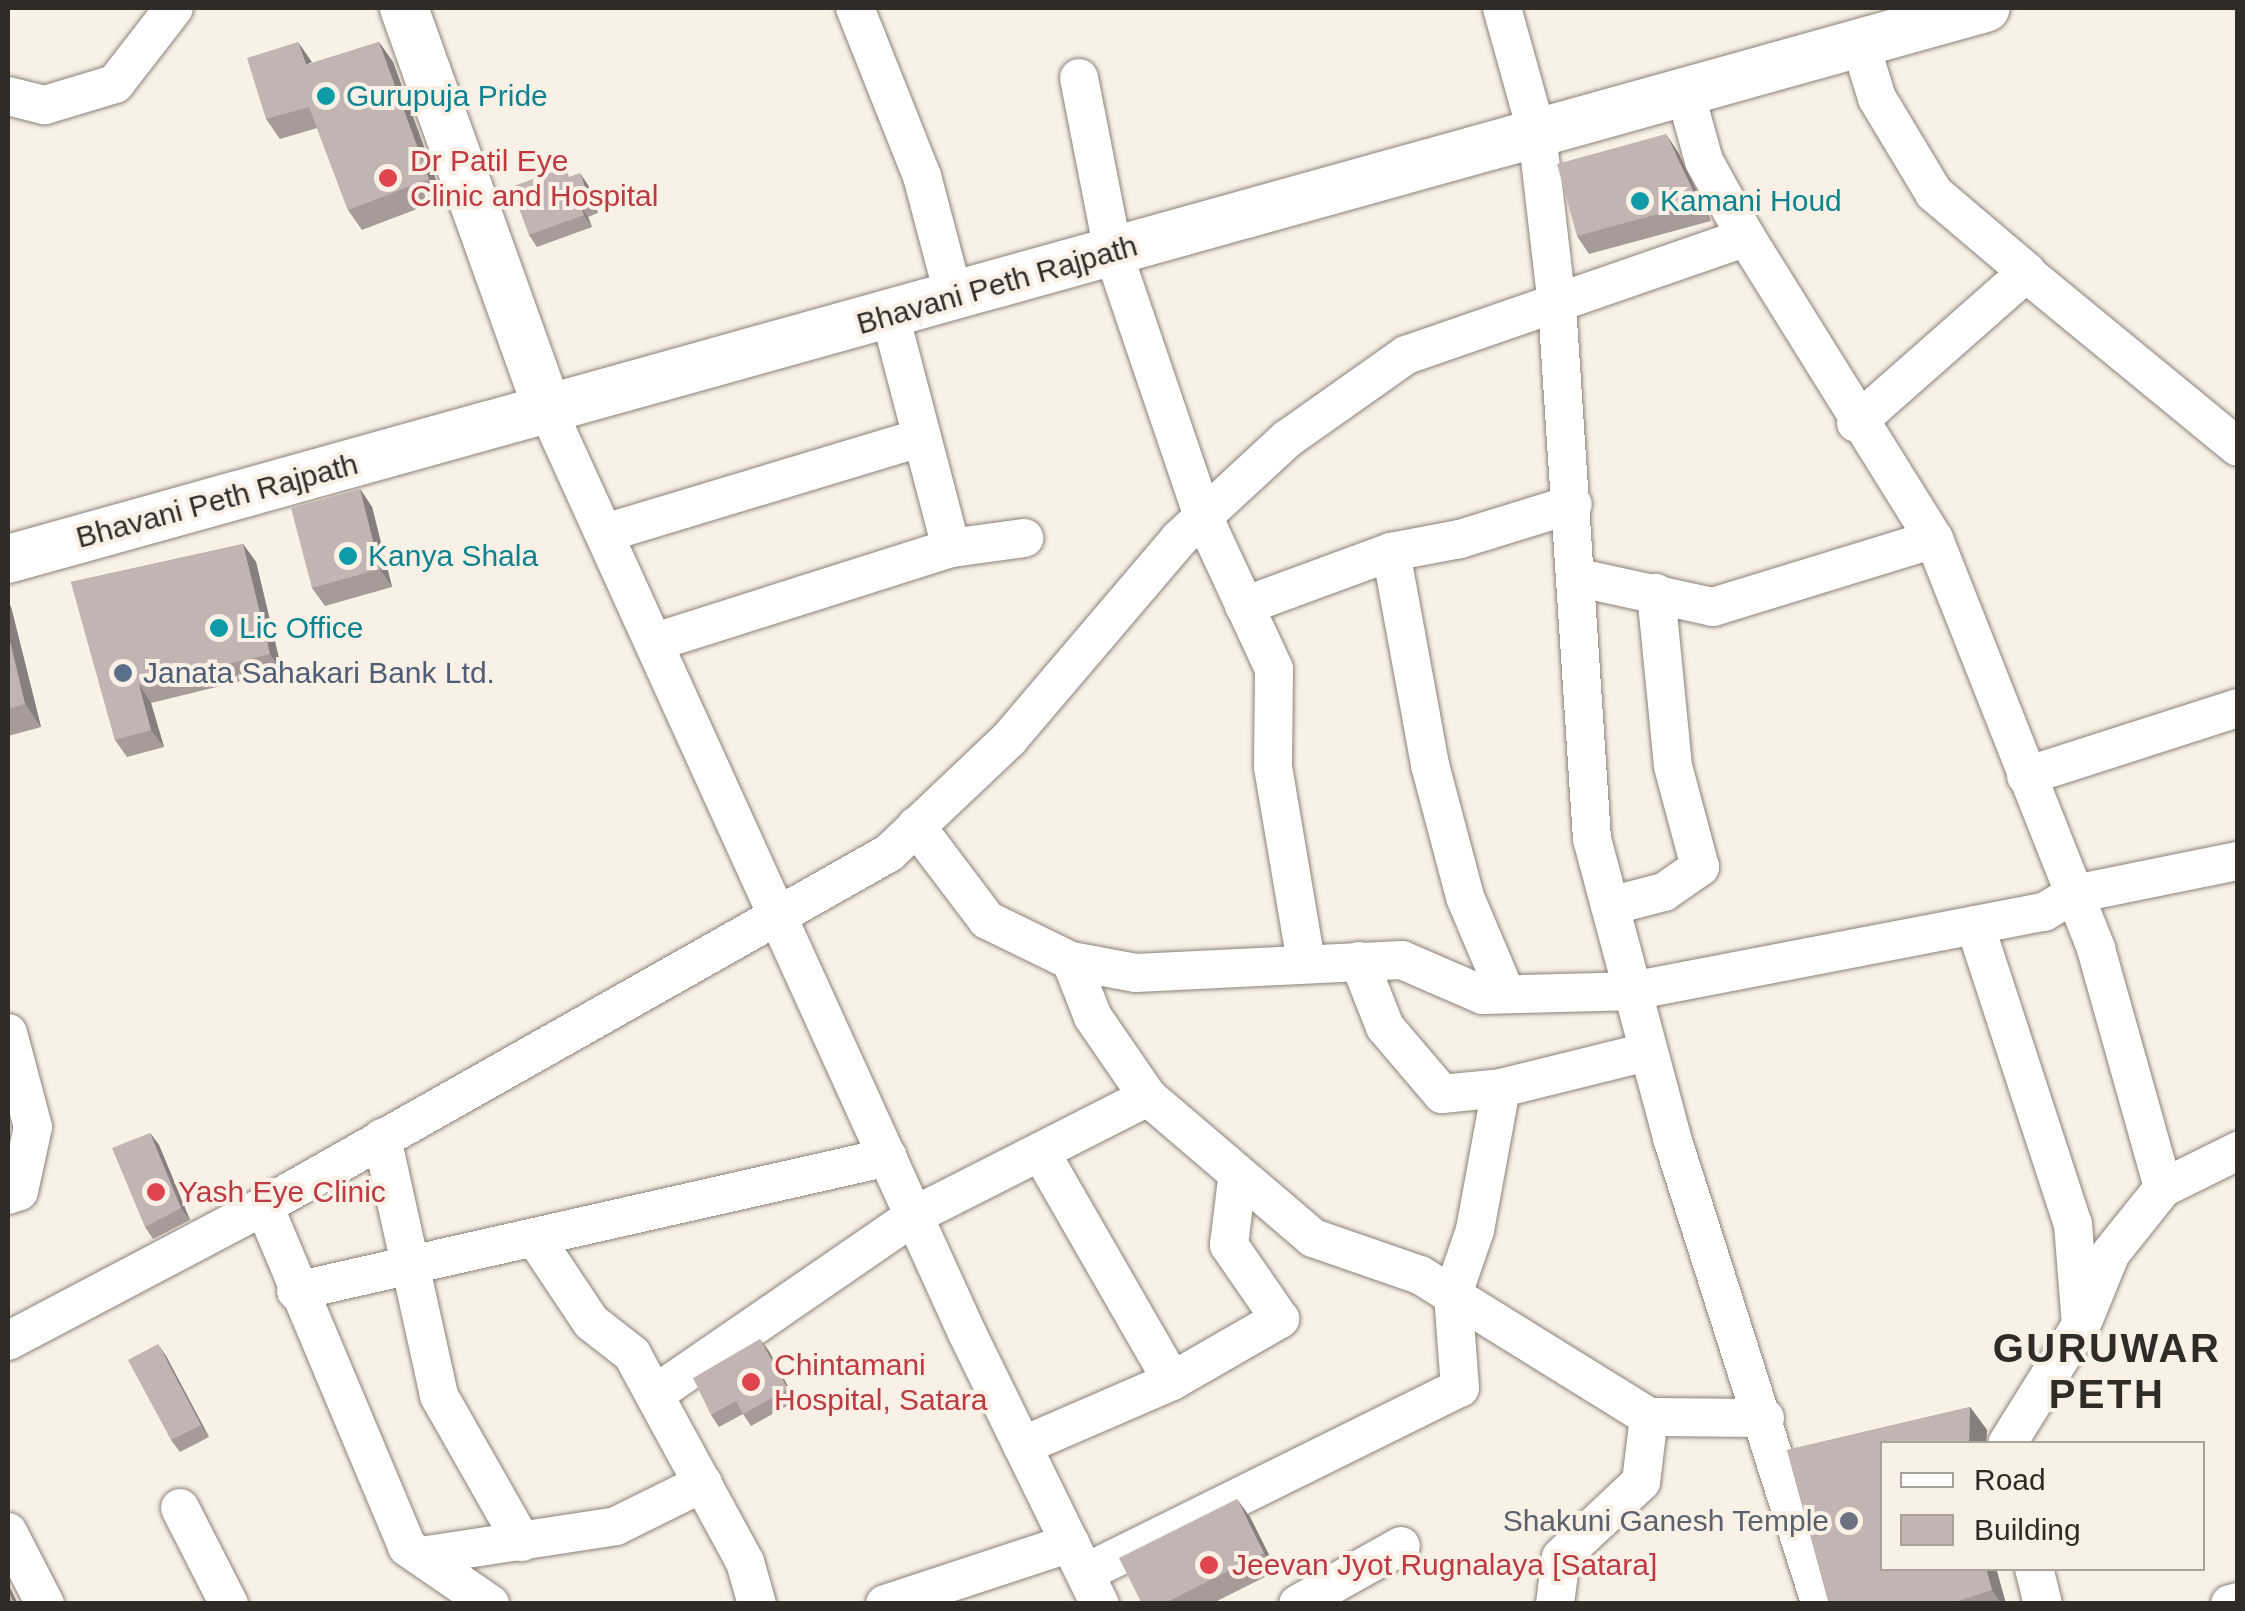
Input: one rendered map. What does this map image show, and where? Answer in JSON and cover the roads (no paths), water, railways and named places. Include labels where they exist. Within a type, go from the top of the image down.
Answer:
[{"type":"main road","points":[[404,8],[548,411]]},
{"type":"main road","name":"Bhavani Peth Rajpath","points":[[8,559],[1986,8]]},
{"type":"street","points":[[8,96],[45,105],[115,84],[174,8]]},
{"type":"street","points":[[855,8],[922,176],[954,297]]},
{"type":"street","points":[[1502,8],[1537,133],[1557,306],[1574,504],[1592,839],[1646,1052],[1821,1604]]},
{"type":"street","points":[[1860,42],[1877,98],[1934,193],[2238,447]]},
{"type":"street","points":[[1079,78],[1114,252],[1203,516],[1274,670],[1273,767],[1306,963]]},
{"type":"street","points":[[1685,92],[1704,162],[1856,423],[1934,539],[2096,949],[2163,1188]]},
{"type":"street","points":[[8,1341],[264,1206],[889,852],[1009,739],[1203,516],[1287,439],[1406,355],[1557,306],[1746,237]]},
{"type":"street","points":[[1856,423],[2026,273]]},
{"type":"street","points":[[890,315],[951,548]]},
{"type":"street","points":[[548,411],[888,1157],[1085,1573]]},
{"type":"street","points":[[605,534],[922,437]]},
{"type":"street","points":[[1244,606],[1390,552],[1460,539],[1574,504]]},
{"type":"street","points":[[655,642],[951,548],[1024,538]]},
{"type":"street","points":[[1576,578],[1713,608],[1934,539]]},
{"type":"street","points":[[1390,552],[1430,765],[1465,898],[1506,994]]},
{"type":"street","points":[[1610,906],[1664,892],[1700,867],[1673,766],[1656,593]]},
{"type":"street","points":[[2026,776],[2238,708]]},
{"type":"street","points":[[916,826],[987,920],[1071,960],[1136,972],[1402,960],[1482,994],[1632,991],[2044,912],[2074,894],[2238,861]]},
{"type":"street","points":[[1975,925],[2073,1224],[2082,1325]]},
{"type":"street","points":[[1071,960],[1093,1017],[1148,1096],[1237,1179],[1313,1238],[1420,1275],[1650,1416],[1765,1418]]},
{"type":"street","points":[[1359,961],[1385,1027],[1442,1094],[1501,1088],[1646,1052]]},
{"type":"street","points":[[8,1033],[33,1127],[20,1191],[8,1195]]},
{"type":"street","points":[[885,1604],[1085,1573],[1460,1388],[1453,1294],[1475,1230],[1501,1088]]},
{"type":"street","points":[[654,1394],[917,1214],[1148,1096]]},
{"type":"street","points":[[382,1138],[440,1396],[522,1542]]},
{"type":"street","points":[[2009,1441],[2082,1325],[2111,1253],[2163,1188],[2238,1150]]},
{"type":"street","points":[[1041,1153],[1172,1381]]},
{"type":"street","points":[[296,1291],[888,1157]]},
{"type":"street","points":[[1022,1446],[1172,1381],[1280,1319],[1229,1245],[1237,1179]]},
{"type":"street","points":[[264,1206],[296,1291],[407,1547],[472,1598]]},
{"type":"street","points":[[535,1238],[591,1322],[632,1354],[745,1562],[757,1604]]},
{"type":"street","points":[[1555,1604],[1561,1558],[1641,1482],[1650,1416]]},
{"type":"street","points":[[421,1556],[616,1526],[703,1482]]},
{"type":"street","points":[[180,1508],[229,1604]]},
{"type":"street","points":[[8,1532],[45,1604]]},
{"type":"street","points":[[1298,1604],[1401,1546]]},
{"type":"street","points":[[2035,1571],[2043,1604]]},
{"type":"street","points":[[2230,1604],[2238,1602]]},
{"type":"place","name":"Gurupuja Pride","points":[[326,96]]},
{"type":"place","name":"Dr Patil Eye Clinic and Hospital","points":[[388,178]]},
{"type":"place","name":"Kamani Houd","points":[[1640,201]]},
{"type":"place","name":"Kanya Shala","points":[[348,556]]},
{"type":"place","name":"Lic Office","points":[[219,628]]},
{"type":"place","name":"Janata Sahakari Bank Ltd.","points":[[123,673]]},
{"type":"place","name":"Yash Eye Clinic","points":[[156,1192]]},
{"type":"place","name":"Chintamani Hospital, Satara","points":[[751,1382]]},
{"type":"place","name":"Shakuni Ganesh Temple","points":[[1849,1521]]},
{"type":"place","name":"Jeevan Jyot Rugnalaya [Satara]","points":[[1209,1565]]},
{"type":"district","name":"GURUWAR PETH","points":[[2107,1371]]}]
